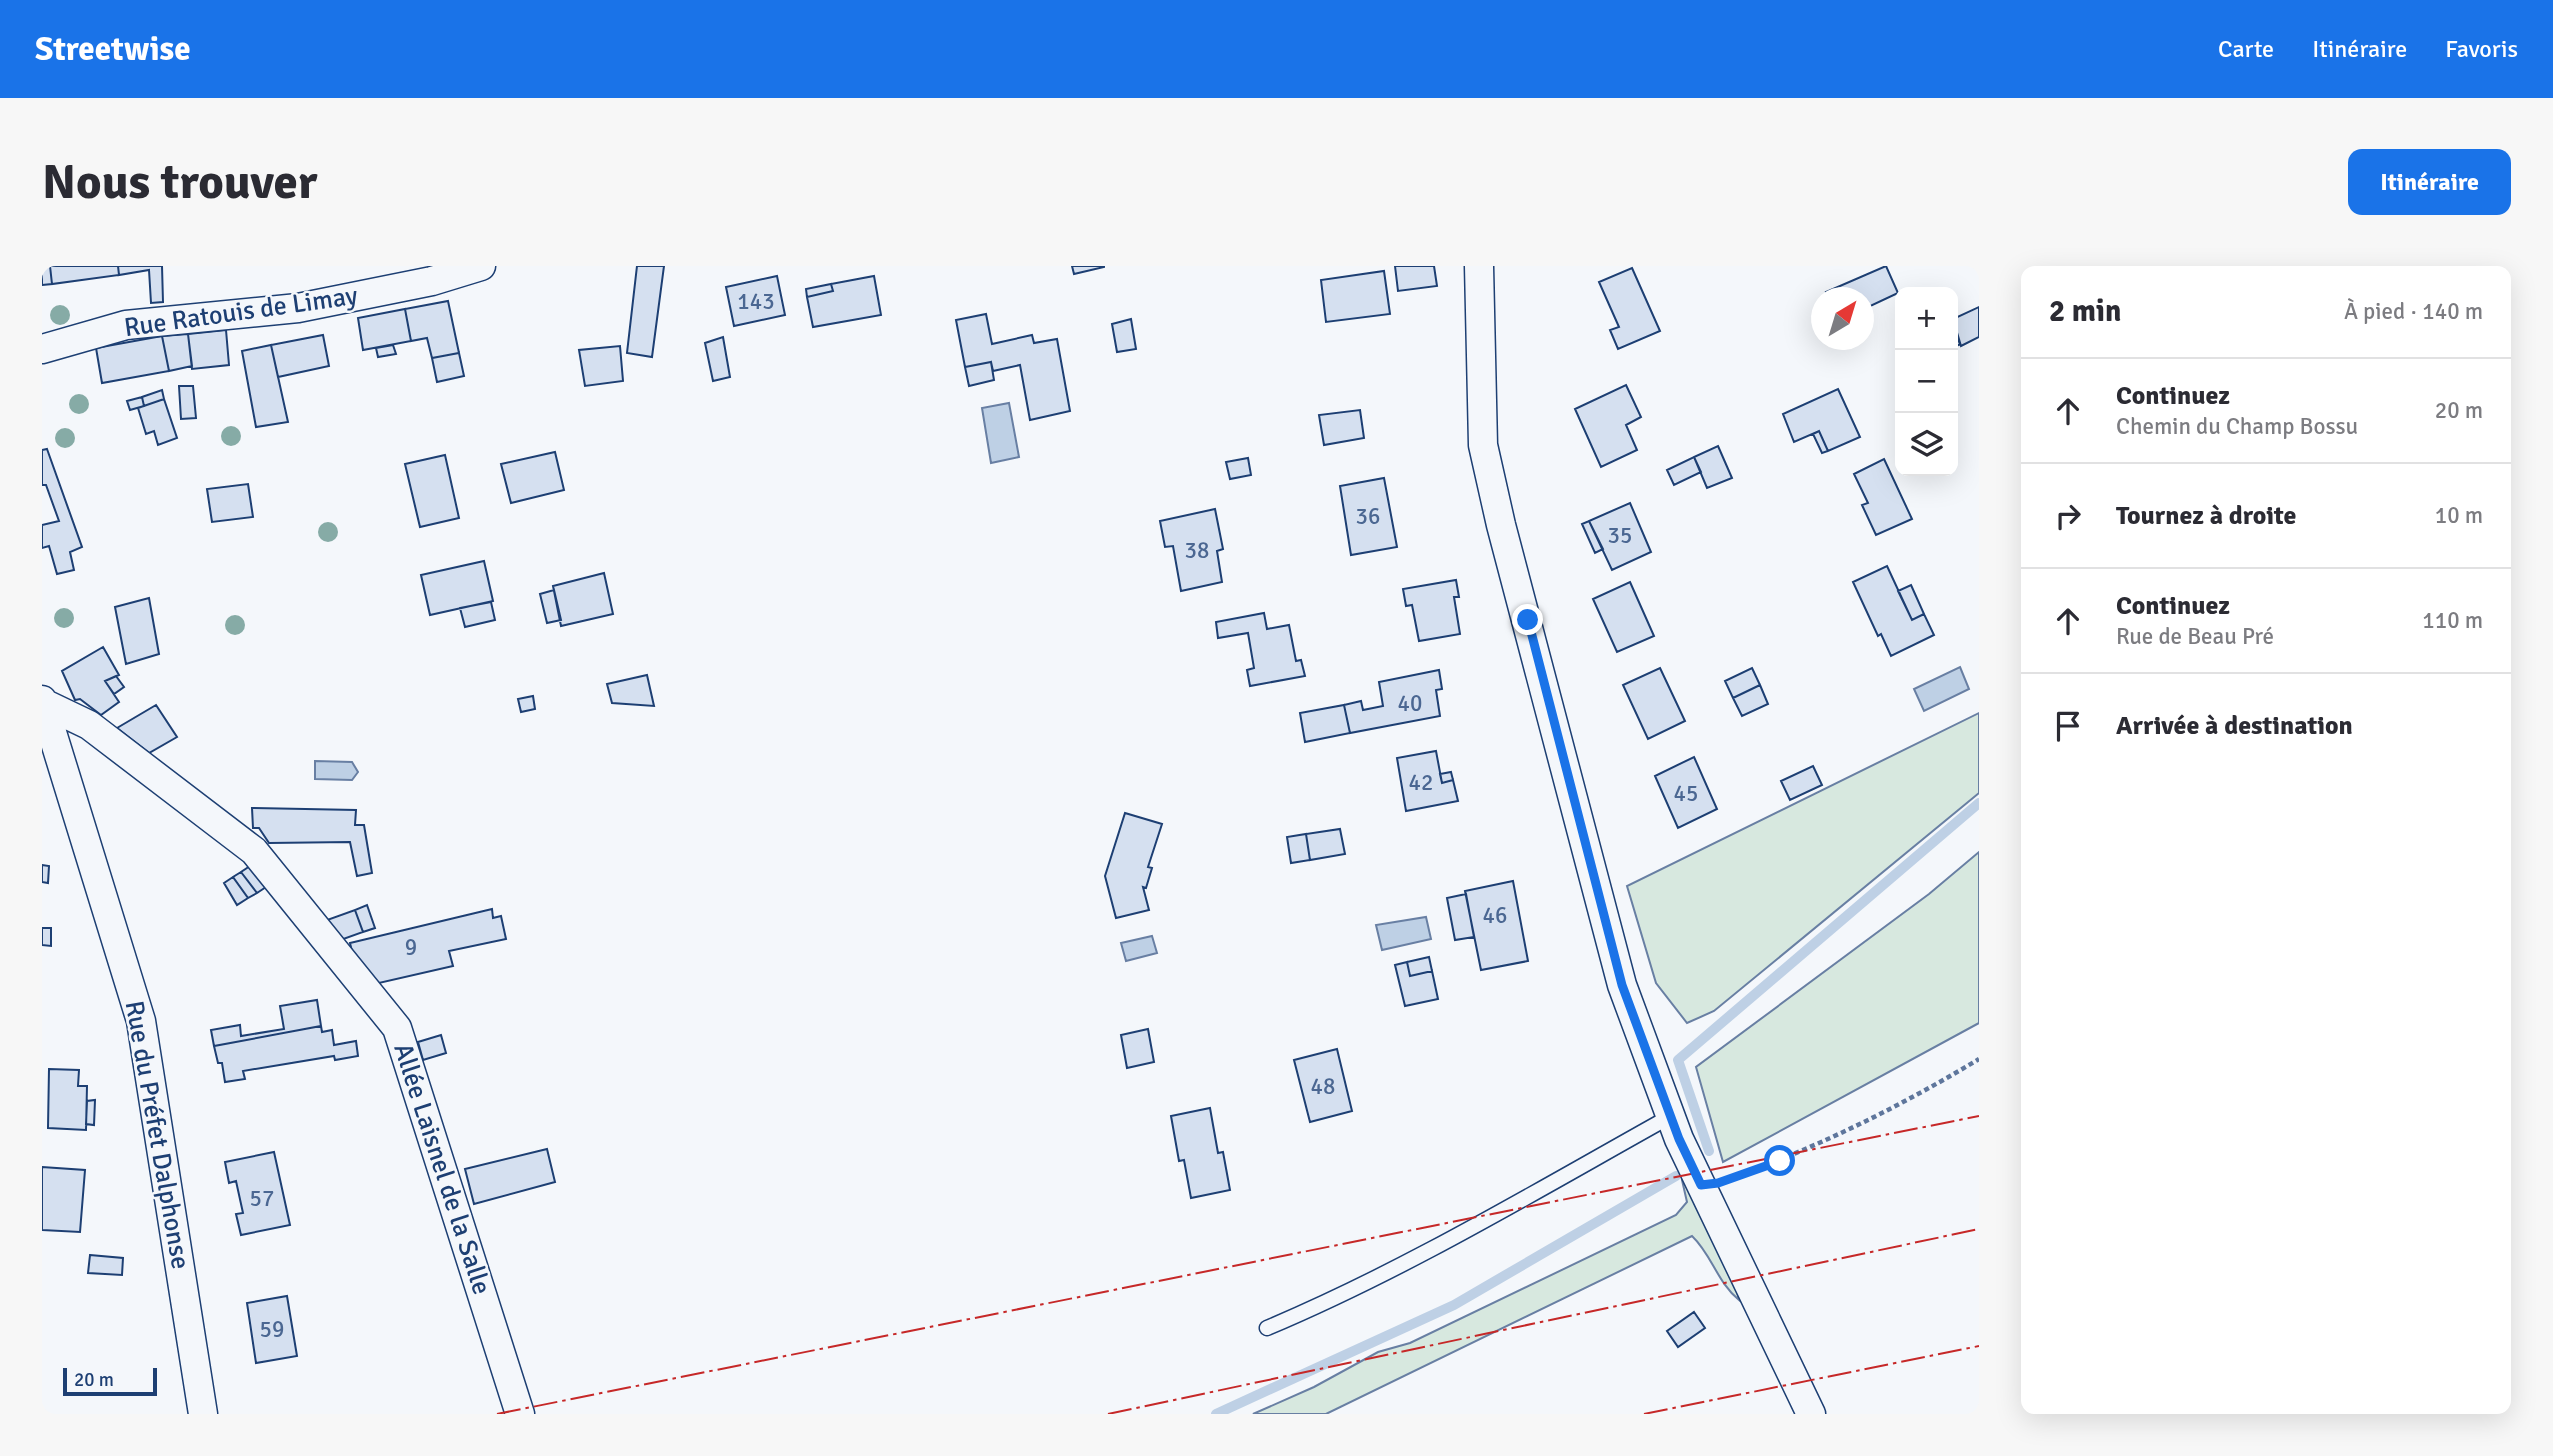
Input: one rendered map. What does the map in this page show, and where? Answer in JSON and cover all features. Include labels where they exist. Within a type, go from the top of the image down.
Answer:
[{"type":"street","name":"Rue Ratouis de Limay","points":[[42,349],[126,326],[298,308],[432,281],[481,266]]},
{"type":"street","points":[[1479,266],[1483,445],[1498,512],[1622,985],[1675,1127],[1811,1414]]},
{"type":"street","name":"Rue du Préfet Dalphonse","points":[[42,702],[141,1021],[203,1414]]},
{"type":"street","name":"Allée Laisnel de la Salle","points":[[42,702],[89,724],[254,851],[397,1028],[520,1414]]},
{"type":"lane","points":[[1266,1328],[1333,1300],[1675,1127]]},
{"type":"path","points":[[1701,1185],[1718,1183],[1780,1161],[1941,1082],[1979,1059]]},
{"type":"shaded area","points":[[1979,713],[1979,793],[1714,1011],[1687,1023],[1656,983],[1627,886]]},
{"type":"shaded area","points":[[1979,852],[1979,1023],[1723,1162],[1696,1067],[1929,894]]},
{"type":"shaded area","points":[[1687,1179],[1739,1300],[1725,1285],[1705,1251],[1692,1236],[1326,1414],[1253,1414],[1314,1387],[1378,1352],[1410,1343],[1676,1215],[1687,1202],[1682,1180]]},
{"type":"water","points":[[1009,403],[1019,457],[991,463],[982,408]]},
{"type":"water","points":[[1960,667],[1969,689],[1924,711],[1914,689]]},
{"type":"water","points":[[315,761],[352,762],[358,772],[352,780],[315,779]]},
{"type":"water","points":[[1426,917],[1431,939],[1382,950],[1376,925]]},
{"type":"water","points":[[1152,936],[1157,953],[1126,961],[1121,943]]},
{"type":"building","points":[[42,266],[50,266],[52,284],[42,285]]},
{"type":"building","points":[[50,266],[118,266],[119,275],[52,284]]},
{"type":"building","points":[[118,266],[162,266],[163,302],[151,303],[149,270],[119,275]]},
{"type":"building","points":[[637,266],[664,266],[652,357],[627,353]]},
{"type":"building","points":[[1072,266],[1104,266],[1104,267],[1074,274]]},
{"type":"building","points":[[1395,266],[1434,266],[1437,286],[1398,291]]},
{"type":"building","points":[[1886,266],[1895,287],[1895,294],[1874,304],[1874,287],[1838,287]]},
{"type":"building","points":[[1632,268],[1660,331],[1618,349],[1610,330],[1619,327],[1599,282]]},
{"type":"building","points":[[1384,271],[1390,314],[1326,322],[1321,280]]},
{"type":"building","points":[[777,276],[785,315],[734,326],[726,287]]},
{"type":"building","points":[[874,276],[881,315],[813,327],[807,297],[833,291],[831,284]]},
{"type":"building","points":[[831,284],[833,291],[807,297],[806,289]]},
{"type":"building","points":[[448,301],[459,353],[432,358],[427,338],[411,341],[405,309]]},
{"type":"building","points":[[1979,307],[1979,337],[1961,346],[1958,336],[1958,317]]},
{"type":"building","points":[[405,309],[411,341],[363,350],[358,318]]},
{"type":"building","points":[[986,314],[992,344],[1032,335],[1034,343],[1057,339],[1070,411],[1030,420],[1020,365],[993,371],[991,362],[965,367],[956,320]]},
{"type":"building","points":[[1131,319],[1136,349],[1117,352],[1112,324]]},
{"type":"building","points":[[226,330],[229,365],[192,369],[188,334]]},
{"type":"building","points":[[188,334],[192,366],[169,371],[162,336]]},
{"type":"building","points":[[323,335],[329,366],[278,377],[271,345]]},
{"type":"building","points":[[162,336],[169,371],[102,383],[96,348]]},
{"type":"building","points":[[723,337],[730,377],[713,381],[705,343]]},
{"type":"building","points":[[271,345],[288,422],[256,427],[242,351]]},
{"type":"building","points":[[393,345],[396,354],[378,357],[376,348]]},
{"type":"building","points":[[620,346],[623,381],[585,386],[579,350]]},
{"type":"building","points":[[459,353],[464,376],[437,382],[432,358]]},
{"type":"building","points":[[991,362],[994,380],[969,386],[965,367]]},
{"type":"building","points":[[1626,385],[1641,417],[1626,425],[1637,450],[1601,467],[1575,409]]},
{"type":"building","points":[[179,386],[193,386],[196,418],[181,419]]},
{"type":"building","points":[[1838,389],[1860,437],[1828,451],[1819,431],[1794,442],[1783,414]]},
{"type":"building","points":[[162,390],[164,399],[144,406],[142,397]]},
{"type":"building","points":[[142,397],[144,406],[130,410],[127,401]]},
{"type":"building","points":[[164,399],[177,438],[158,445],[154,431],[146,434],[138,408]]},
{"type":"building","points":[[1360,410],[1364,438],[1324,445],[1319,415]]},
{"type":"building","points":[[1819,431],[1828,451],[1822,453],[1813,434]]},
{"type":"building","points":[[1718,446],[1732,478],[1707,488],[1694,457]]},
{"type":"building","points":[[47,449],[82,547],[70,552],[74,570],[57,574],[49,546],[42,548],[42,525],[59,521],[46,485],[42,485],[42,450]]},
{"type":"building","points":[[555,452],[564,490],[511,503],[501,464]]},
{"type":"building","points":[[445,455],[459,518],[420,527],[405,464]]},
{"type":"building","points":[[1694,457],[1701,472],[1674,485],[1667,470]]},
{"type":"building","points":[[1248,458],[1251,475],[1230,479],[1226,462]]},
{"type":"building","points":[[1884,459],[1912,519],[1876,535],[1862,505],[1868,503],[1854,474]]},
{"type":"building","points":[[1384,478],[1397,547],[1351,555],[1340,486]]},
{"type":"building","points":[[248,484],[253,517],[212,522],[207,489]]},
{"type":"building","points":[[1630,503],[1651,552],[1612,570],[1589,521]]},
{"type":"building","points":[[1215,509],[1223,549],[1217,551],[1222,582],[1181,591],[1173,546],[1165,547],[1160,521]]},
{"type":"building","points":[[1589,521],[1603,549],[1595,553],[1582,524]]},
{"type":"building","points":[[484,561],[493,601],[430,615],[421,575]]},
{"type":"building","points":[[1887,566],[1912,620],[1924,614],[1934,635],[1891,656],[1881,634],[1878,636],[1853,582]]},
{"type":"building","points":[[604,573],[613,614],[561,626],[553,586]]},
{"type":"building","points":[[1456,580],[1459,597],[1454,597],[1460,634],[1419,641],[1412,605],[1406,606],[1403,589]]},
{"type":"building","points":[[1630,582],[1654,636],[1617,652],[1593,599]]},
{"type":"building","points":[[1911,585],[1924,614],[1912,620],[1898,591]]},
{"type":"building","points":[[554,590],[561,620],[547,623],[540,594]]},
{"type":"building","points":[[149,598],[159,654],[126,664],[115,607]]},
{"type":"building","points":[[491,602],[495,620],[465,627],[460,608]]},
{"type":"building","points":[[1264,613],[1267,629],[1289,625],[1296,661],[1301,660],[1305,676],[1250,686],[1247,670],[1254,668],[1248,633],[1218,638],[1216,622]]},
{"type":"building","points":[[103,647],[119,675],[105,681],[119,702],[101,715],[80,699],[75,700],[62,671]]},
{"type":"building","points":[[1660,668],[1685,721],[1648,739],[1623,685]]},
{"type":"building","points":[[1752,668],[1760,685],[1733,698],[1725,681]]},
{"type":"building","points":[[1439,670],[1442,689],[1436,690],[1440,716],[1350,733],[1344,705],[1361,701],[1363,710],[1383,706],[1379,682]]},
{"type":"building","points":[[647,675],[654,706],[612,703],[607,684]]},
{"type":"building","points":[[116,676],[124,687],[114,694],[105,681]]},
{"type":"building","points":[[1760,685],[1768,704],[1742,716],[1733,698]]},
{"type":"building","points":[[533,696],[535,709],[521,712],[518,699]]},
{"type":"building","points":[[156,705],[177,737],[149,753],[117,728]]},
{"type":"building","points":[[1344,705],[1350,733],[1305,742],[1300,713]]},
{"type":"building","points":[[1436,751],[1442,783],[1453,780],[1458,801],[1406,811],[1397,758]]},
{"type":"building","points":[[1694,757],[1717,809],[1678,828],[1655,776]]},
{"type":"building","points":[[1813,766],[1822,785],[1790,800],[1781,781]]},
{"type":"building","points":[[1451,772],[1453,780],[1442,783],[1440,774]]},
{"type":"building","points":[[252,808],[356,810],[355,825],[364,825],[372,873],[357,876],[350,842],[269,843],[259,828],[253,828]]},
{"type":"building","points":[[1125,813],[1162,824],[1148,867],[1152,868],[1146,888],[1143,887],[1149,910],[1116,918],[1105,876]]},
{"type":"building","points":[[1340,829],[1345,854],[1310,860],[1306,834]]},
{"type":"building","points":[[1306,834],[1310,860],[1291,863],[1287,837]]},
{"type":"building","points":[[253,864],[269,885],[257,893],[241,872]]},
{"type":"building","points":[[42,865],[49,866],[48,883],[42,882]]},
{"type":"building","points":[[241,872],[257,893],[248,898],[233,877]]},
{"type":"building","points":[[233,877],[248,898],[237,905],[224,883]]},
{"type":"building","points":[[1513,881],[1528,961],[1481,970],[1465,891]]},
{"type":"building","points":[[1466,894],[1474,937],[1455,940],[1447,898]]},
{"type":"building","points":[[367,905],[375,928],[363,932],[355,910]]},
{"type":"building","points":[[492,909],[493,918],[501,916],[506,939],[449,951],[453,966],[379,983],[354,960],[350,943]]},
{"type":"building","points":[[355,910],[363,932],[335,942],[327,920]]},
{"type":"building","points":[[42,928],[51,928],[51,946],[42,945]]},
{"type":"building","points":[[1429,957],[1432,971],[1410,976],[1407,962]]},
{"type":"building","points":[[1407,962],[1410,976],[1432,971],[1438,999],[1405,1006],[1395,965]]},
{"type":"building","points":[[317,1000],[321,1026],[214,1046],[211,1030],[240,1025],[241,1036],[284,1029],[280,1006]]},
{"type":"building","points":[[321,1026],[322,1032],[332,1030],[334,1045],[356,1041],[358,1056],[335,1060],[334,1056],[243,1071],[245,1079],[225,1082],[222,1063],[218,1063],[214,1046]]},
{"type":"building","points":[[1148,1029],[1154,1062],[1127,1068],[1121,1035]]},
{"type":"building","points":[[441,1035],[446,1053],[423,1060],[418,1042]]},
{"type":"building","points":[[1337,1049],[1352,1111],[1310,1122],[1294,1060]]},
{"type":"building","points":[[49,1069],[79,1070],[78,1086],[87,1086],[86,1130],[48,1128]]},
{"type":"building","points":[[95,1100],[94,1125],[86,1124],[87,1101]]},
{"type":"building","points":[[1210,1108],[1218,1153],[1223,1152],[1230,1190],[1191,1198],[1184,1160],[1179,1161],[1171,1116]]},
{"type":"building","points":[[547,1149],[555,1182],[474,1204],[465,1169]]},
{"type":"building","points":[[274,1152],[290,1225],[241,1235],[236,1214],[243,1213],[236,1181],[229,1183],[225,1162]]},
{"type":"building","points":[[42,1167],[85,1170],[80,1232],[42,1230]]},
{"type":"building","points":[[90,1255],[123,1258],[122,1275],[88,1273]]},
{"type":"building","points":[[287,1296],[297,1356],[256,1363],[247,1303]]},
{"type":"building","points":[[1694,1312],[1705,1328],[1678,1347],[1667,1331]]},
{"type":"waterway","points":[[1709,1151],[1678,1060],[1979,803]]},
{"type":"waterway","points":[[1216,1414],[1454,1305],[1676,1176]]},
{"type":"power","points":[[497,1414],[1979,1116]]},
{"type":"power","points":[[1108,1414],[1979,1229]]},
{"type":"power","points":[[1644,1414],[1979,1346]]},
{"type":"route","points":[[1528,620],[1622,985],[1679,1139],[1701,1185],[1718,1183],[1780,1161]]}]
